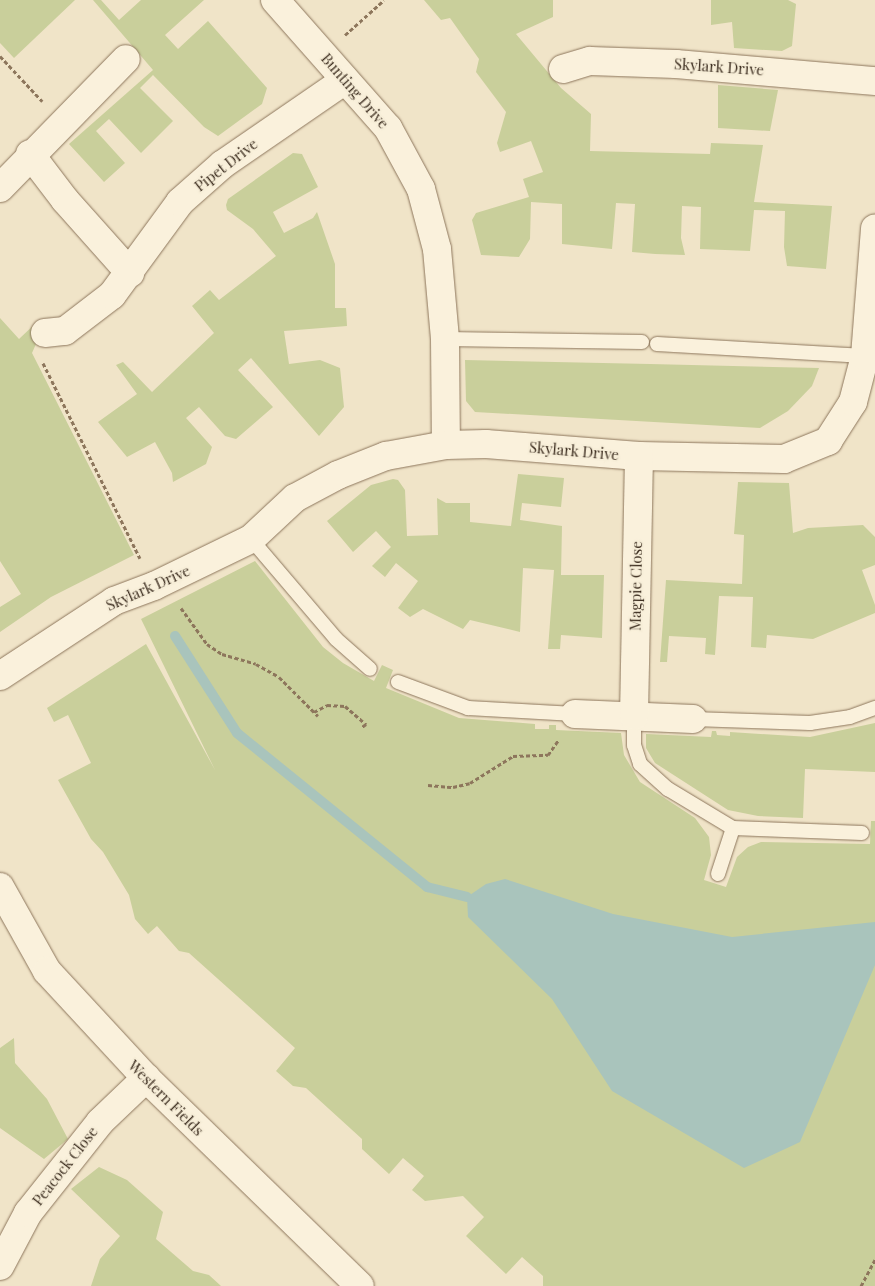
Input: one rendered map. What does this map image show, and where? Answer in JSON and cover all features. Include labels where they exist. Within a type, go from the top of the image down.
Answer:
[{"type":"street","name":"Bunting Drive","points":[[274,0],[388,128],[421,189],[438,249],[445,339],[446,445]]},
{"type":"street","points":[[0,188],[30,154],[126,59]]},
{"type":"street","name":"Skylark Drive","points":[[563,68],[590,61],[676,64],[875,81]]},
{"type":"street","name":"Pipet Drive","points":[[45,333],[66,331],[112,295],[130,273],[180,202],[222,164],[345,80]]},
{"type":"street","points":[[30,154],[65,200],[130,273]]},
{"type":"street","name":"Skylark Drive","points":[[0,676],[114,601],[161,583],[251,540],[295,498],[338,475],[386,456],[446,445],[486,444],[639,456],[784,459],[828,441],[853,402],[865,356],[873,280],[875,228]]},
{"type":"street","name":"Magpie Close","points":[[634,716],[639,456]]},
{"type":"street","points":[[568,713],[693,718]]},
{"type":"street","name":"Western Fields","points":[[0,887],[47,971],[146,1078],[360,1286]]},
{"type":"street","name":"Peacock Close","points":[[0,1266],[28,1213],[100,1122],[146,1078]]},
{"type":"lane","points":[[445,339],[642,342]]},
{"type":"lane","points":[[657,344],[865,356]]},
{"type":"lane","points":[[251,540],[336,638],[370,668]]},
{"type":"lane","points":[[398,682],[468,708],[568,713]]},
{"type":"lane","points":[[693,718],[810,723],[850,717],[875,708]]},
{"type":"lane","points":[[634,716],[634,745],[640,764],[668,789],[732,828],[862,833]]},
{"type":"lane","points":[[718,874],[732,828]]},
{"type":"path","points":[[323,55],[384,0]]},
{"type":"path","points":[[0,56],[62,122]]},
{"type":"path","points":[[45,333],[40,350],[43,365],[161,583],[192,626],[208,644],[222,654],[256,664],[279,677],[318,716]]},
{"type":"path","points":[[314,712],[327,705],[345,706],[366,724],[362,727]]},
{"type":"path","points":[[428,785],[463,785],[479,779],[513,756],[548,755],[560,736],[568,713]]},
{"type":"path","points":[[861,1286],[875,1260]]},
{"type":"green space","points":[[0,0],[75,0],[14,58],[0,43]]},
{"type":"green space","points":[[93,0],[101,0],[119,20],[141,0],[204,0],[165,35],[178,49],[208,21],[267,88],[262,104],[218,136],[204,127],[153,75],[140,88],[173,121],[141,153],[109,119],[96,131],[125,163],[104,182],[69,144],[153,70]]},
{"type":"green space","points":[[424,0],[553,0],[553,17],[516,34],[561,88],[591,114],[590,151],[710,154],[711,143],[763,145],[754,202],[832,206],[826,269],[787,266],[784,247],[785,211],[754,210],[750,251],[700,249],[701,207],[682,206],[681,238],[685,255],[655,254],[632,252],[635,204],[616,203],[612,249],[562,244],[562,204],[531,202],[530,239],[519,257],[481,255],[472,220],[476,213],[529,197],[523,179],[543,172],[531,141],[500,152],[497,143],[506,112],[476,72],[479,59],[450,18],[441,20]]},
{"type":"green space","points":[[711,0],[788,0],[796,4],[792,46],[782,51],[734,48],[732,22],[711,25]]},
{"type":"green space","points":[[718,85],[778,90],[770,131],[718,128]]},
{"type":"green space","points":[[293,153],[302,154],[318,187],[273,212],[284,233],[313,218],[317,212],[335,264],[335,308],[346,308],[347,326],[284,331],[289,364],[320,360],[340,368],[344,407],[319,436],[251,358],[238,370],[273,407],[236,439],[225,436],[199,407],[186,418],[212,447],[206,464],[173,482],[172,473],[155,442],[127,457],[98,422],[137,394],[116,365],[123,362],[152,392],[214,333],[192,306],[210,290],[219,300],[276,256],[253,229],[227,210],[228,199]]},
{"type":"green space","points":[[0,318],[19,339],[38,321],[43,328],[32,353],[134,555],[51,597],[0,632],[0,607],[21,594],[0,561]]},
{"type":"green space","points":[[465,360],[819,368],[812,386],[788,411],[760,428],[475,412],[466,401]]},
{"type":"green space","points":[[518,474],[564,478],[561,507],[522,503],[520,520],[562,526],[561,575],[604,575],[602,638],[561,635],[560,649],[548,649],[554,570],[523,568],[520,632],[470,620],[463,629],[423,609],[410,617],[398,608],[418,581],[396,563],[385,577],[372,566],[391,547],[376,531],[353,552],[327,521],[371,485],[393,479],[398,480],[405,490],[407,536],[438,535],[437,498],[446,503],[470,503],[470,522],[511,526]]},
{"type":"green space","points":[[738,482],[789,483],[793,533],[808,528],[863,525],[875,537],[875,565],[862,570],[875,605],[875,613],[813,639],[767,635],[766,648],[751,647],[753,597],[719,596],[715,655],[705,654],[706,638],[669,636],[667,662],[660,662],[666,580],[742,584],[744,535],[734,534]]},
{"type":"green space","points":[[255,561],[323,647],[343,663],[374,681],[382,665],[393,670],[386,688],[459,718],[535,724],[535,729],[549,729],[549,725],[556,725],[556,730],[621,733],[624,755],[640,782],[695,818],[709,837],[711,855],[704,880],[726,887],[737,857],[748,847],[761,842],[870,844],[871,821],[875,821],[875,1286],[543,1286],[543,1276],[522,1257],[506,1274],[466,1236],[484,1217],[463,1196],[425,1201],[412,1190],[424,1176],[403,1158],[389,1174],[362,1149],[362,1139],[306,1088],[293,1086],[276,1071],[295,1048],[189,953],[179,951],[157,926],[148,934],[135,919],[129,895],[103,852],[91,839],[58,780],[91,763],[68,715],[54,722],[47,708],[146,644],[215,770],[141,619]]},
{"type":"green space","points":[[875,723],[875,772],[805,769],[803,818],[758,816],[728,810],[655,763],[646,748],[646,734],[711,737],[712,731],[716,731],[717,735],[730,736],[730,732],[810,737]]},
{"type":"green space","points":[[14,1038],[15,1063],[47,1099],[68,1139],[44,1159],[0,1128],[0,1048]]},
{"type":"green space","points":[[99,1167],[127,1180],[163,1212],[156,1239],[193,1271],[209,1275],[221,1286],[91,1286],[100,1259],[120,1236],[71,1189]]},
{"type":"water","points":[[505,879],[613,914],[732,937],[875,922],[875,965],[800,1142],[744,1168],[612,1091],[552,999],[468,917],[467,897],[486,884]]},
{"type":"waterway","points":[[175,636],[237,733],[427,887],[467,897]]}]
